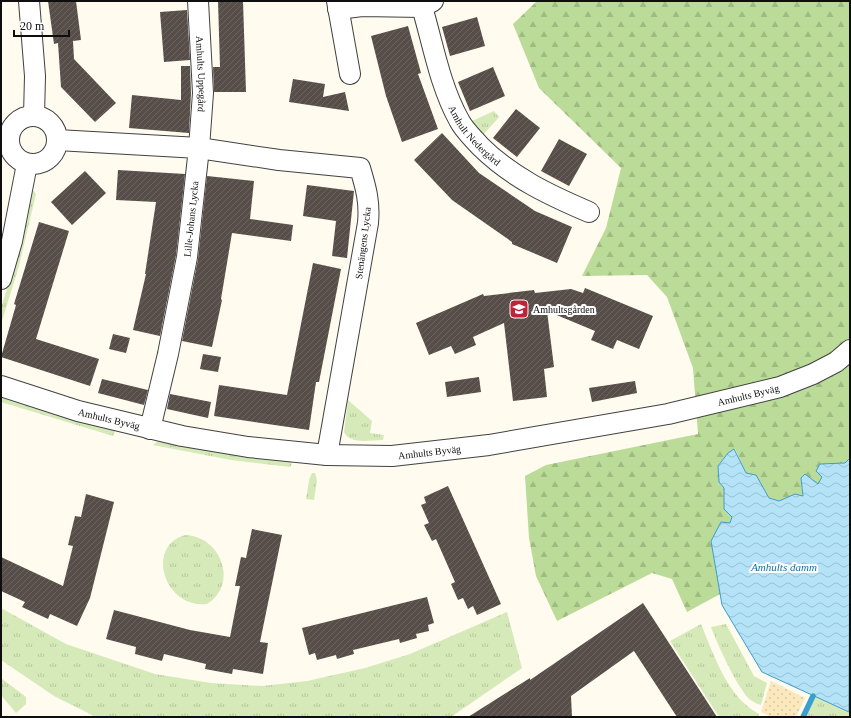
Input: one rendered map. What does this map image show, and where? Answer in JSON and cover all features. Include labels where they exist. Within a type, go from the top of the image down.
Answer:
[{"type":"street","points":[[29,1],[35,76],[34,116]]},
{"type":"street","name":"Amhults Uppegård","points":[[198,1],[203,93],[199,148]]},
{"type":"street","points":[[350,74],[338,5],[362,6],[428,4]]},
{"type":"street","name":"Amhult Nedergård","points":[[428,4],[451,103],[459,122],[492,157],[519,178],[543,192],[590,212]]},
{"type":"street","points":[[34,116],[44,119],[50,124],[54,130],[57,140],[54,152],[46,160],[39,164],[28,164],[14,155],[5,140],[15,124],[21,119],[34,116]]},
{"type":"street","points":[[57,140],[199,148]]},
{"type":"street","name":"Lille-Johans Lycka","points":[[150,429],[168,354],[186,264],[199,148]]},
{"type":"street","name":"Stenängens Lycka","points":[[199,148],[279,160],[360,168],[370,206],[327,454]]},
{"type":"street","points":[[1,279],[12,241],[28,164]]},
{"type":"street","name":"Amhults Byväg","points":[[1,386],[78,411],[182,436],[248,447],[327,454],[392,456],[489,445],[668,414],[780,387],[813,374],[836,362],[850,350]]},
{"type":"green space","points":[[537,1],[850,1],[850,458],[845,463],[820,465],[822,477],[818,485],[805,474],[801,478],[803,496],[795,494],[779,501],[769,498],[756,475],[746,473],[735,449],[728,453],[718,466],[719,482],[724,488],[724,509],[732,517],[730,523],[711,541],[722,593],[687,612],[672,579],[652,573],[557,621],[536,576],[529,538],[525,476],[546,465],[698,434],[693,368],[667,297],[647,275],[582,276],[606,228],[621,168],[539,88],[513,24]]},
{"type":"green space","points":[[494,111],[499,117],[483,135],[472,124],[472,121]]},
{"type":"green space","points":[[33,190],[36,194],[19,266],[1,324],[1,308],[11,276]]},
{"type":"green space","points":[[1,396],[115,431],[113,436],[1,402]]},
{"type":"green space","points":[[348,400],[372,421],[370,433],[384,435],[383,440],[361,441],[351,439],[347,436],[344,432]]},
{"type":"green space","points":[[158,441],[289,460],[292,464],[290,467],[231,460],[153,445]]},
{"type":"green space","points":[[312,473],[315,473],[317,480],[314,500],[306,499],[309,480]]},
{"type":"green space","points":[[185,535],[198,537],[208,543],[222,562],[224,574],[222,585],[217,595],[207,604],[192,603],[180,597],[171,587],[165,576],[163,563],[166,551],[173,541]]},
{"type":"green space","points":[[1,608],[66,644],[155,674],[211,683],[262,686],[307,681],[365,668],[410,654],[507,612],[522,668],[451,717],[96,717],[54,696],[1,660]]},
{"type":"green space","points":[[701,624],[717,662],[730,686],[748,707],[759,714],[758,717],[719,717],[670,641]]},
{"type":"green space","points":[[726,624],[754,676],[767,683],[761,705],[752,701],[741,688],[729,667],[711,627]]},
{"type":"green space","points":[[1,678],[26,697],[26,704],[16,713],[1,695]]},
{"type":"green space","points":[[815,696],[850,712],[850,717],[805,717]]},
{"type":"sand","points":[[771,681],[805,698],[796,717],[771,717],[761,712]]},
{"type":"water","name":"Amhults damm","points":[[734,449],[746,473],[756,475],[769,498],[779,501],[795,494],[803,496],[801,478],[805,474],[818,484],[822,477],[816,471],[820,464],[845,463],[850,458],[849,712],[762,672],[722,605],[711,541],[721,522],[730,523],[732,517],[724,509],[724,488],[719,482],[718,466],[728,453]]},
{"type":"building","points":[[48,1],[76,1],[81,40],[73,41],[74,59],[116,103],[95,122],[61,87],[58,43],[54,44]]},
{"type":"building","points":[[218,1],[243,1],[246,92],[214,92],[213,67],[220,67]]},
{"type":"building","points":[[187,10],[190,60],[164,62],[160,12]]},
{"type":"building","points":[[477,17],[485,46],[450,56],[442,27]]},
{"type":"building","points":[[408,26],[421,73],[418,74],[438,129],[402,142],[386,96],[371,36]]},
{"type":"building","points":[[181,66],[190,66],[191,93],[189,133],[129,128],[132,95],[181,100]]},
{"type":"building","points":[[493,67],[505,96],[470,111],[458,82]]},
{"type":"building","points":[[293,79],[325,84],[323,97],[345,92],[349,111],[289,102]]},
{"type":"building","points":[[516,109],[540,128],[517,157],[493,138]]},
{"type":"building","points":[[442,133],[479,173],[535,211],[572,227],[557,263],[512,244],[512,242],[452,200],[414,160]]},
{"type":"building","points":[[559,139],[587,154],[569,186],[541,171]]},
{"type":"building","points":[[118,170],[185,174],[176,255],[160,336],[133,330],[146,274],[156,202],[116,200]]},
{"type":"building","points":[[85,171],[106,193],[72,225],[51,202]]},
{"type":"building","points":[[207,176],[254,181],[250,219],[293,225],[291,241],[232,233],[222,300],[212,347],[182,341],[198,259]]},
{"type":"building","points":[[307,185],[354,191],[347,258],[332,256],[336,221],[303,216]]},
{"type":"building","points":[[39,222],[69,231],[36,339],[99,359],[90,386],[1,357],[16,305],[14,304]]},
{"type":"building","points":[[313,263],[341,269],[319,382],[316,382],[309,430],[214,416],[219,385],[287,395]]},
{"type":"building","points":[[585,288],[653,316],[639,349],[617,340],[613,349],[591,340],[595,331],[547,311],[554,367],[544,369],[547,397],[513,401],[504,323],[473,337],[476,345],[455,354],[451,346],[429,355],[416,323],[483,294],[484,296],[534,290],[535,293],[571,289],[583,293]]},
{"type":"building","points":[[113,334],[130,338],[126,353],[109,349]]},
{"type":"building","points":[[203,354],[221,357],[218,372],[200,369]]},
{"type":"building","points":[[479,377],[481,392],[447,397],[445,382]]},
{"type":"building","points":[[102,379],[148,390],[144,405],[98,393]]},
{"type":"building","points":[[635,381],[637,393],[592,402],[589,388]]},
{"type":"building","points":[[170,394],[211,402],[208,418],[167,409]]},
{"type":"building","points":[[448,486],[501,604],[477,615],[473,606],[468,609],[463,598],[458,600],[451,584],[455,582],[436,539],[432,541],[424,525],[429,523],[421,505],[426,503],[424,497]]},
{"type":"building","points":[[86,494],[114,502],[90,598],[77,626],[50,614],[48,619],[22,607],[25,602],[1,591],[1,557],[63,586],[73,546],[68,545],[75,516],[81,517]]},
{"type":"building","points":[[252,529],[282,535],[260,642],[268,643],[263,674],[233,669],[232,674],[205,669],[206,664],[164,654],[162,661],[135,654],[136,647],[106,639],[114,610],[190,630],[230,637],[240,586],[235,586],[241,557],[246,558]]},
{"type":"building","points":[[427,597],[434,623],[428,625],[429,631],[416,634],[417,638],[400,643],[399,639],[353,650],[354,654],[337,659],[336,655],[317,660],[315,653],[309,655],[302,628]]},
{"type":"building","points":[[643,603],[717,717],[677,717],[634,651],[571,696],[572,717],[468,717],[530,678],[530,680]]},
{"type":"waterway","points":[[803,717],[813,696]]},
{"type":"place","name":"Amhultsgården","points":[[519,309]]}]
